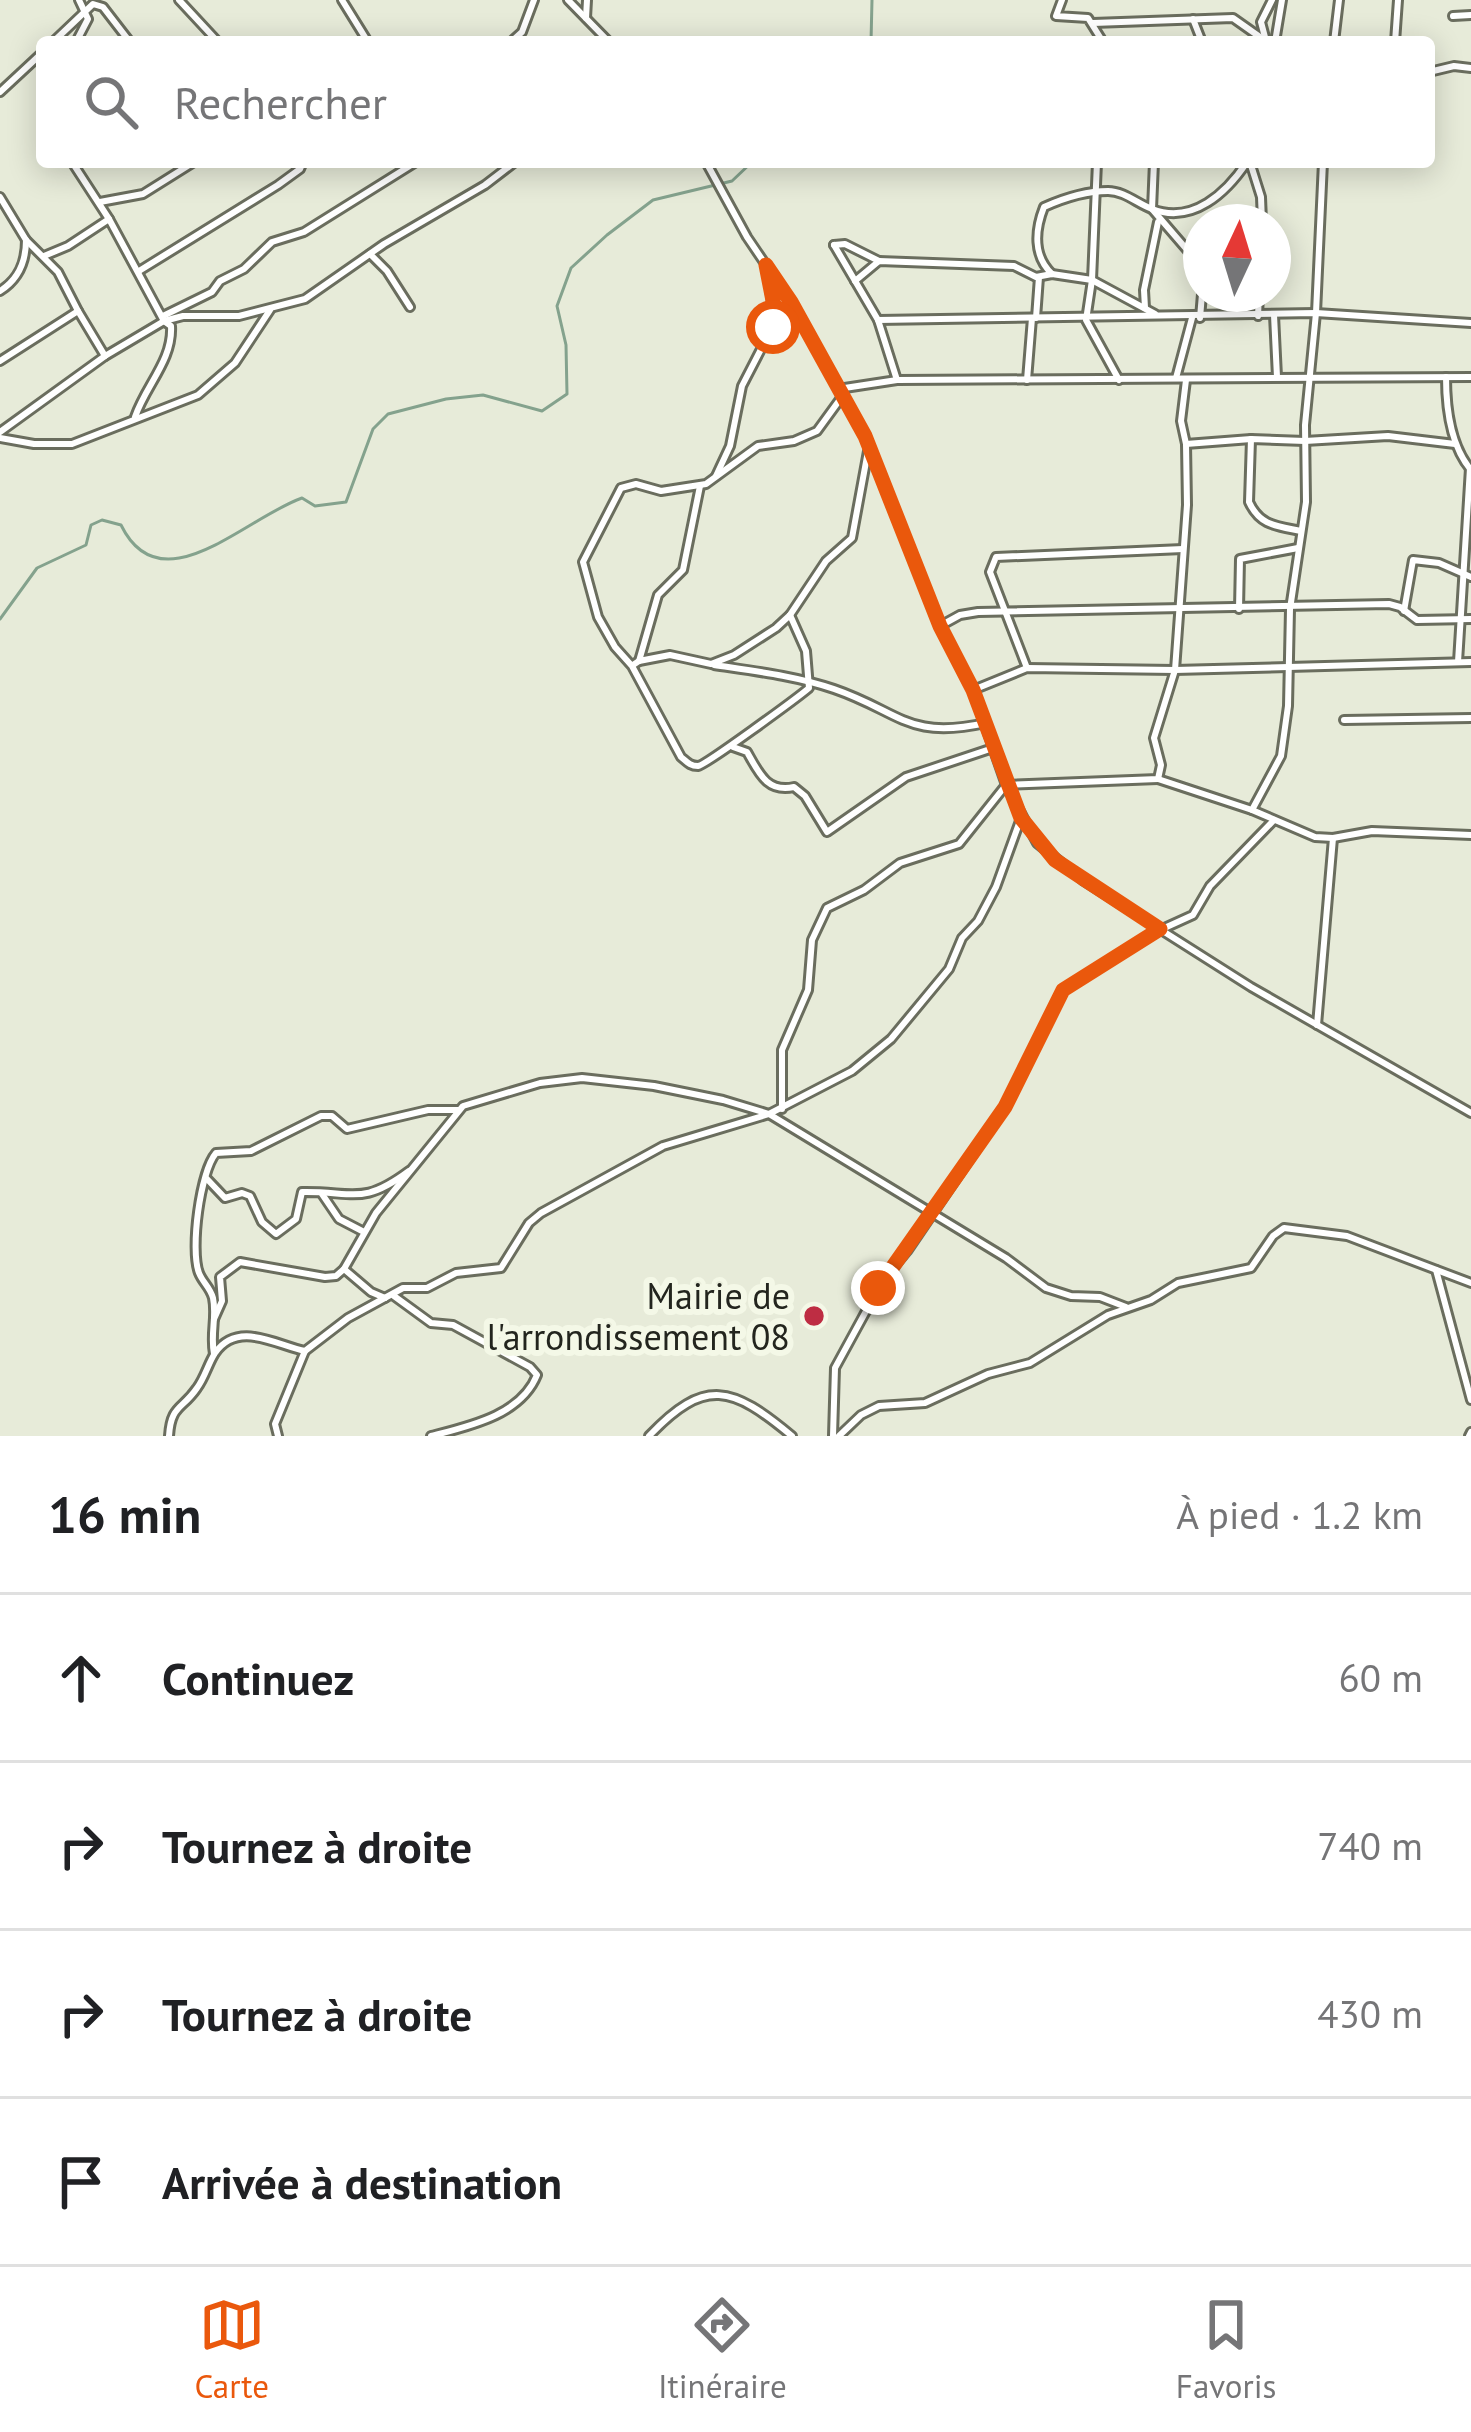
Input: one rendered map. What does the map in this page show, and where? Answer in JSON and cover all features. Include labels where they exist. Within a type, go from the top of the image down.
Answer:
[{"type":"street","points":[[79,0],[88,19],[79,36]]},
{"type":"street","points":[[179,0],[212,36]]},
{"type":"street","points":[[342,0],[364,36]]},
{"type":"street","points":[[518,36],[534,0]]},
{"type":"street","points":[[568,0],[602,36]]},
{"type":"street","points":[[586,0],[586,18]]},
{"type":"street","points":[[1062,0],[1056,16],[1085,17],[1099,36]]},
{"type":"street","points":[[1267,36],[1261,22],[1272,0]]},
{"type":"street","points":[[1271,36],[1282,0]]},
{"type":"street","points":[[1335,36],[1339,0]]},
{"type":"street","points":[[1395,36],[1398,0]]},
{"type":"street","points":[[59,36],[93,4],[103,8],[125,36]]},
{"type":"street","points":[[1453,16],[1471,15]]},
{"type":"street","points":[[1093,23],[1236,19],[1260,36]]},
{"type":"street","points":[[1193,20],[1200,36]]},
{"type":"street","points":[[0,92],[36,59]]},
{"type":"street","points":[[1435,71],[1471,68]]},
{"type":"street","points":[[0,79],[9,85]]},
{"type":"street","points":[[76,168],[171,326],[171,349],[144,391],[134,419]]},
{"type":"street","points":[[100,202],[143,194],[184,168]]},
{"type":"street","points":[[139,271],[297,168]]},
{"type":"street","points":[[0,435],[106,356],[212,292],[272,242],[304,232],[406,168]]},
{"type":"street","points":[[163,319],[238,316],[305,299],[507,168]]},
{"type":"street","points":[[709,168],[791,302],[869,447],[940,626],[973,690],[1021,818],[1055,860],[1160,929],[1471,1113]]},
{"type":"street","points":[[1097,168],[1086,320],[1119,380]]},
{"type":"street","points":[[1155,168],[1151,209],[1183,247]]},
{"type":"street","points":[[1145,308],[1144,290],[1158,221],[1224,193],[1246,168]]},
{"type":"street","points":[[1252,168],[1261,204]]},
{"type":"street","points":[[1252,810],[1281,756],[1291,609],[1306,502],[1304,441],[1323,168]]},
{"type":"street","points":[[1052,274],[1042,263],[1036,242],[1042,210],[1076,195],[1115,192],[1171,213]]},
{"type":"street","points":[[0,197],[26,240],[58,272],[106,356]]},
{"type":"street","points":[[44,256],[109,218]]},
{"type":"street","points":[[0,291],[16,279],[26,256],[26,240]]},
{"type":"street","points":[[897,380],[878,320],[834,245],[845,244],[879,261],[1014,266],[1039,277],[1052,274],[1092,280],[1160,317]]},
{"type":"street","points":[[370,254],[388,271],[410,307]]},
{"type":"street","points":[[855,281],[879,261]]},
{"type":"street","points":[[715,480],[730,446],[742,386],[775,322],[766,265]]},
{"type":"street","points":[[1027,381],[1039,277]]},
{"type":"street","points":[[0,435],[72,444],[198,395],[220,378],[271,309]]},
{"type":"street","points":[[0,361],[78,311]]},
{"type":"street","points":[[1176,380],[1198,312]]},
{"type":"street","points":[[1258,312],[1258,316]]},
{"type":"street","points":[[878,320],[1316,314],[1471,323]]},
{"type":"street","points":[[1274,315],[1277,378]]},
{"type":"street","points":[[1446,377],[1455,444],[1470,469],[1458,662]]},
{"type":"street","points":[[810,684],[732,747],[702,765],[687,763],[657,718],[635,663],[614,647],[598,617],[583,562],[621,488],[635,484],[661,491],[700,486],[758,446],[794,441],[817,431],[840,393],[897,380],[1471,377]]},
{"type":"street","points":[[1158,779],[1161,765],[1154,738],[1175,670],[1186,380]]},
{"type":"street","points":[[1186,445],[1388,436],[1455,444]]},
{"type":"street","points":[[1251,439],[1248,489],[1252,510],[1267,525],[1300,530]]},
{"type":"street","points":[[711,664],[748,647],[790,615],[826,561],[853,538],[869,447]]},
{"type":"street","points":[[635,663],[658,595],[683,569],[700,486]]},
{"type":"street","points":[[1239,609],[1240,559],[1298,548]]},
{"type":"street","points":[[1027,668],[990,572],[995,556],[1183,549]]},
{"type":"street","points":[[1404,611],[1413,560],[1439,562],[1467,575]]},
{"type":"street","points":[[940,626],[967,613],[1389,604],[1417,620],[1471,619]]},
{"type":"street","points":[[790,615],[806,651],[810,684]]},
{"type":"street","points":[[635,663],[670,655],[759,670],[838,690],[915,727],[951,730],[986,723]]},
{"type":"street","points":[[973,690],[1027,668],[1175,670],[1471,662]]},
{"type":"street","points":[[1344,720],[1471,718]]},
{"type":"street","points":[[732,747],[747,752],[766,783],[804,794],[827,832],[907,777],[993,748]]},
{"type":"street","points":[[782,1108],[782,1050],[806,998],[812,940],[827,908],[864,890],[900,863],[959,844],[1006,785],[1158,779],[1315,837],[1372,830],[1471,835]]},
{"type":"street","points":[[278,1436],[274,1424],[305,1352],[359,1311],[403,1288],[432,1287],[456,1273],[496,1270],[541,1213],[663,1146],[770,1114],[852,1071],[891,1039],[949,969],[962,938],[978,921],[1021,818]]},
{"type":"street","points":[[836,1436],[835,1368],[883,1280],[1005,1107],[1063,990],[1160,929],[1193,915],[1210,886],[1274,820]]},
{"type":"street","points":[[1317,1025],[1333,838]]},
{"type":"street","points":[[214,1354],[211,1329],[222,1301],[220,1277],[240,1262],[325,1277],[344,1269],[364,1232],[458,1110],[480,1098],[582,1078],[654,1086],[770,1114],[1006,1258],[1046,1288],[1071,1296],[1100,1297],[1126,1307]]},
{"type":"street","points":[[214,1319],[212,1295],[197,1268],[197,1226],[205,1176],[216,1154],[251,1151],[321,1117],[332,1116],[347,1129],[428,1111],[458,1110]]},
{"type":"street","points":[[205,1176],[225,1198],[242,1193],[250,1196],[262,1222],[276,1234],[296,1219],[302,1192],[378,1192],[416,1166]]},
{"type":"street","points":[[322,1194],[339,1219],[364,1232]]},
{"type":"street","points":[[836,1436],[879,1406],[925,1403],[988,1374],[1030,1363],[1126,1307],[1188,1279],[1241,1273],[1251,1268],[1284,1228],[1347,1236],[1471,1283]]},
{"type":"street","points":[[344,1269],[371,1292],[391,1298],[431,1323],[453,1325],[530,1367],[536,1375],[522,1401],[486,1419],[430,1436]]},
{"type":"street","points":[[1436,1270],[1471,1400]]},
{"type":"street","points":[[169,1436],[174,1410],[196,1391],[221,1345],[244,1336],[266,1337],[305,1352]]},
{"type":"street","points":[[649,1436],[673,1412],[700,1396],[740,1399],[792,1436]]},
{"type":"waterway","points":[[871,36],[872,0]]},
{"type":"waterway","points":[[0,619],[37,568],[86,545],[91,525],[102,520],[121,525],[138,548],[158,558],[181,558],[302,498],[315,506],[346,502],[373,429],[388,414],[483,395],[542,411],[567,394],[566,345],[557,306],[571,268],[653,200],[732,181],[746,168]]},
{"type":"place","name":"Mairie de l'arrondissement 08","points":[[814,1316]]},
{"type":"route","points":[[773,327],[776,316],[766,265],[865,436],[940,626],[973,690],[1021,818],[1055,860],[1160,929],[1063,990],[1005,1107],[878,1288]]}]
